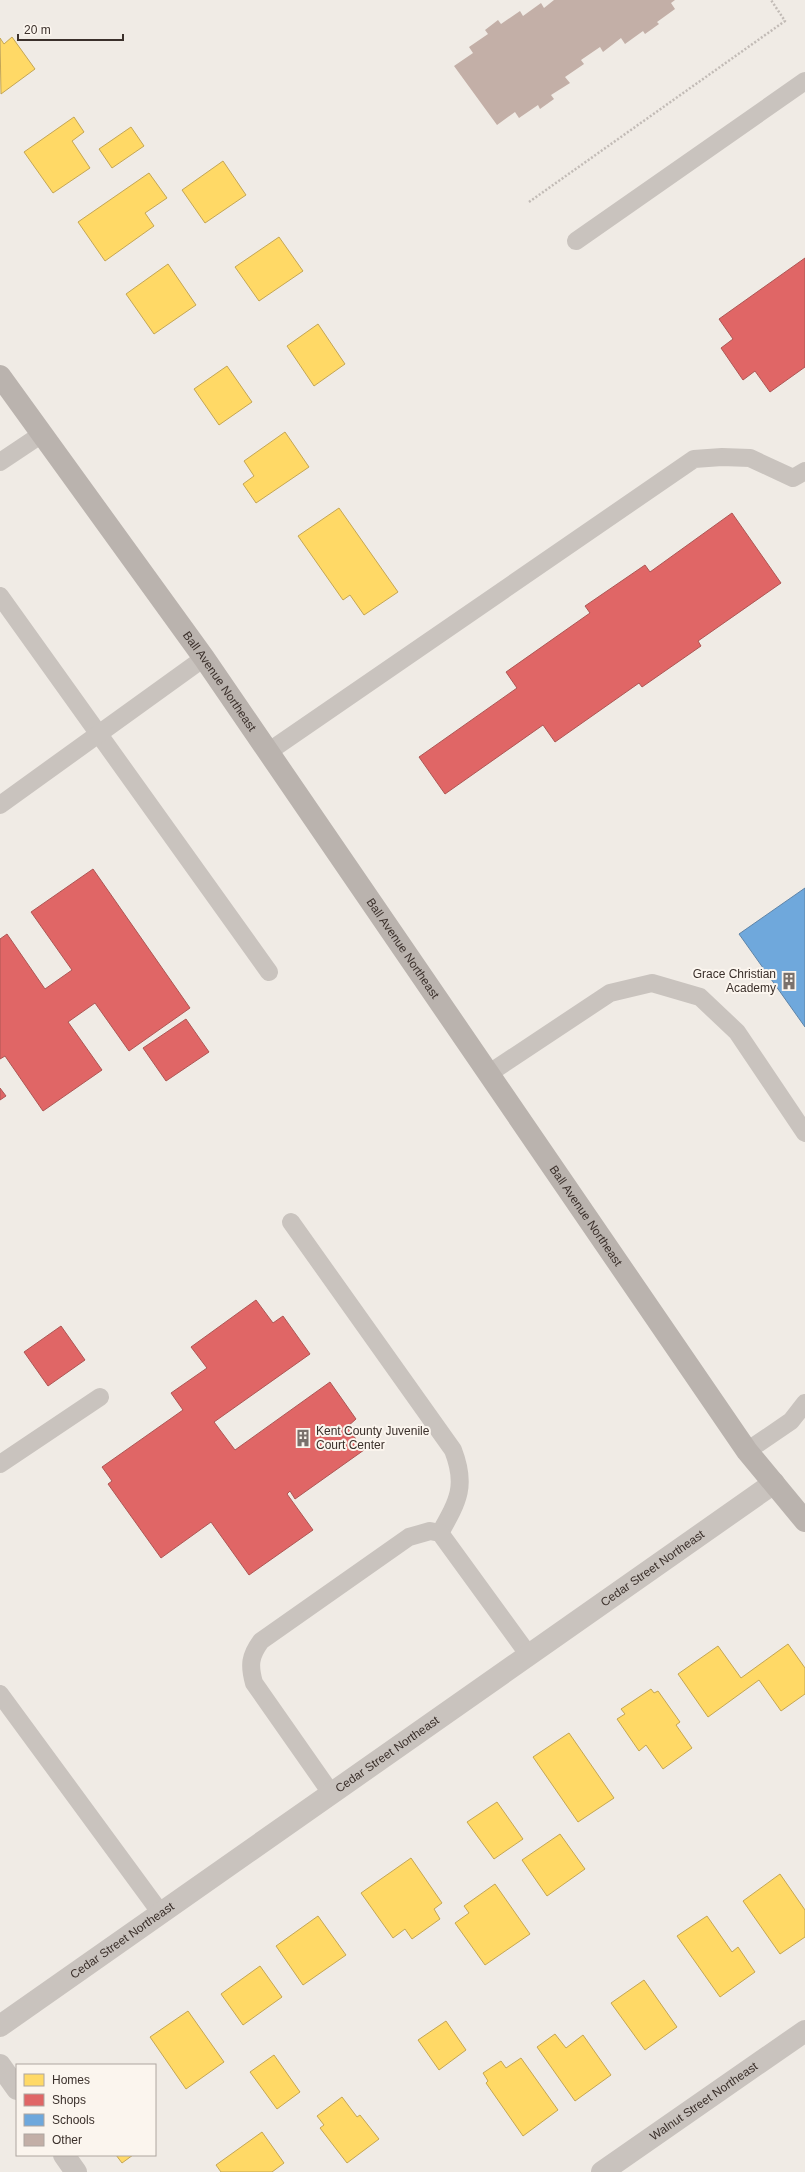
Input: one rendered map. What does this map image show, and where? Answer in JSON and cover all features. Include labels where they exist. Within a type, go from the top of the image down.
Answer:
[{"type":"street","name":"Ball Avenue Northeast","points":[[0,376],[204,658],[748,1451],[805,1520]]},
{"type":"street","name":"Cedar Street Northeast","points":[[0,2026],[160,1912],[774,1483]]},
{"type":"street","name":"Walnut Street Northeast","points":[[602,2172],[805,2031]]},
{"type":"street","points":[[0,2066],[16,2088]]},
{"type":"street","points":[[65,2156],[76,2172]]},
{"type":"lane","points":[[576,241],[805,81]]},
{"type":"lane","points":[[0,462],[42,434]]},
{"type":"lane","points":[[268,752],[694,459],[722,457],[750,458],[793,478],[805,471]]},
{"type":"lane","points":[[0,596],[269,972]]},
{"type":"lane","points":[[0,805],[204,658]]},
{"type":"lane","points":[[488,1074],[610,993],[652,983],[700,997],[737,1032],[805,1133]]},
{"type":"lane","points":[[291,1222],[453,1450],[460,1469],[459,1493],[440,1533]]},
{"type":"lane","points":[[0,1464],[100,1397]]},
{"type":"lane","points":[[748,1451],[791,1421],[805,1402]]},
{"type":"lane","points":[[331,1793],[254,1683],[250,1663],[253,1652],[261,1641],[409,1537],[430,1531],[440,1533],[528,1654]]},
{"type":"lane","points":[[0,1694],[160,1912]]},
{"type":"path","points":[[529,202],[786,21],[771,0]]},
{"type":"building: Homes","points":[[12,37],[35,69],[1,94],[0,38],[4,44]]},
{"type":"building: Homes","points":[[74,117],[84,132],[72,141],[90,168],[53,193],[24,152]]},
{"type":"building: Homes","points":[[131,127],[144,146],[112,168],[99,149]]},
{"type":"building: Homes","points":[[223,161],[246,195],[205,223],[182,190]]},
{"type":"building: Homes","points":[[149,173],[167,198],[145,213],[154,226],[105,261],[78,222]]},
{"type":"building: Homes","points":[[279,237],[303,271],[259,301],[235,267]]},
{"type":"building: Homes","points":[[168,264],[196,305],[154,334],[126,294]]},
{"type":"building: Homes","points":[[318,324],[345,364],[314,386],[287,346]]},
{"type":"building: Homes","points":[[227,366],[252,402],[219,425],[194,389]]},
{"type":"building: Homes","points":[[285,432],[309,467],[256,503],[243,484],[254,476],[244,461]]},
{"type":"building: Homes","points":[[339,508],[398,592],[364,615],[350,595],[343,600],[298,536]]},
{"type":"building: Homes","points":[[788,1644],[805,1668],[805,1694],[781,1711],[759,1680],[708,1717],[678,1674],[718,1646],[741,1678]]},
{"type":"building: Homes","points":[[651,1689],[654,1693],[658,1691],[680,1722],[676,1725],[692,1748],[663,1769],[646,1745],[639,1751],[617,1719],[625,1714],[621,1709]]},
{"type":"building: Homes","points":[[569,1733],[614,1798],[578,1822],[533,1757]]},
{"type":"building: Homes","points":[[497,1802],[523,1839],[494,1859],[467,1822]]},
{"type":"building: Homes","points":[[560,1834],[585,1869],[547,1896],[522,1860]]},
{"type":"building: Homes","points":[[411,1858],[442,1903],[434,1909],[440,1919],[412,1939],[405,1929],[393,1938],[361,1893]]},
{"type":"building: Homes","points":[[780,1874],[805,1910],[805,1937],[780,1954],[743,1901]]},
{"type":"building: Homes","points":[[495,1884],[530,1934],[485,1965],[455,1923],[469,1913],[464,1906]]},
{"type":"building: Homes","points":[[318,1916],[346,1955],[303,1985],[276,1946]]},
{"type":"building: Homes","points":[[707,1916],[732,1952],[738,1947],[755,1972],[720,1997],[677,1936]]},
{"type":"building: Homes","points":[[260,1966],[282,1997],[243,2025],[221,1994]]},
{"type":"building: Homes","points":[[644,1980],[677,2027],[645,2050],[611,2003]]},
{"type":"building: Homes","points":[[188,2011],[224,2062],[186,2089],[150,2037]]},
{"type":"building: Homes","points":[[446,2021],[466,2050],[439,2070],[418,2040]]},
{"type":"building: Homes","points":[[555,2034],[566,2048],[583,2035],[611,2075],[575,2101],[537,2047]]},
{"type":"building: Homes","points":[[274,2055],[300,2092],[277,2109],[250,2072]]},
{"type":"building: Homes","points":[[521,2058],[558,2110],[523,2136],[486,2083],[488,2081],[483,2073],[501,2061],[506,2068]]},
{"type":"building: Homes","points":[[342,2097],[357,2117],[360,2115],[379,2139],[347,2163],[320,2128],[324,2125],[317,2116]]},
{"type":"building: Homes","points":[[262,2132],[284,2163],[272,2172],[221,2172],[216,2165]]},
{"type":"building: Homes","points":[[117,2156],[132,2156],[122,2163]]},
{"type":"building: Shops","points":[[805,258],[805,367],[770,392],[755,371],[743,380],[721,348],[733,339],[719,319]]},
{"type":"building: Shops","points":[[732,513],[781,583],[698,641],[701,646],[642,687],[639,683],[555,742],[543,725],[445,794],[419,757],[517,688],[506,672],[590,613],[585,606],[645,565],[650,572]]},
{"type":"building: Shops","points":[[93,869],[190,1008],[129,1051],[95,1003],[68,1022],[102,1070],[43,1111],[5,1056],[0,1059],[0,939],[7,934],[45,989],[72,970],[31,912]]},
{"type":"building: Shops","points":[[186,1019],[209,1052],[166,1081],[143,1048]]},
{"type":"building: Shops","points":[[0,1088],[6,1096],[0,1100]]},
{"type":"building: Shops","name":"Kent County Juvenile Court Center","points":[[256,1300],[273,1323],[283,1316],[310,1354],[214,1422],[235,1450],[330,1382],[356,1419],[347,1427],[364,1450],[295,1499],[290,1491],[287,1494],[313,1530],[249,1575],[211,1522],[161,1558],[108,1484],[112,1481],[102,1467],[183,1410],[171,1393],[207,1368],[191,1347]]},
{"type":"building: Shops","points":[[61,1326],[85,1360],[48,1386],[24,1352]]},
{"type":"building: Schools","name":"Grace Christian Academy","points":[[805,888],[805,1027],[739,934]]},
{"type":"building: Other","points":[[554,0],[675,0],[671,3],[675,9],[657,22],[659,24],[645,34],[643,31],[625,44],[621,38],[603,52],[600,47],[581,60],[584,64],[565,77],[570,83],[551,95],[554,99],[540,109],[538,105],[519,118],[515,112],[497,125],[454,66],[473,53],[469,47],[488,34],[485,30],[498,20],[501,24],[520,11],[523,16],[541,3],[544,8]]},
{"type":"place","name":"Grace Christian Academy","points":[[789,981]]},
{"type":"place","name":"Kent County Juvenile Court Center","points":[[303,1438]]}]
